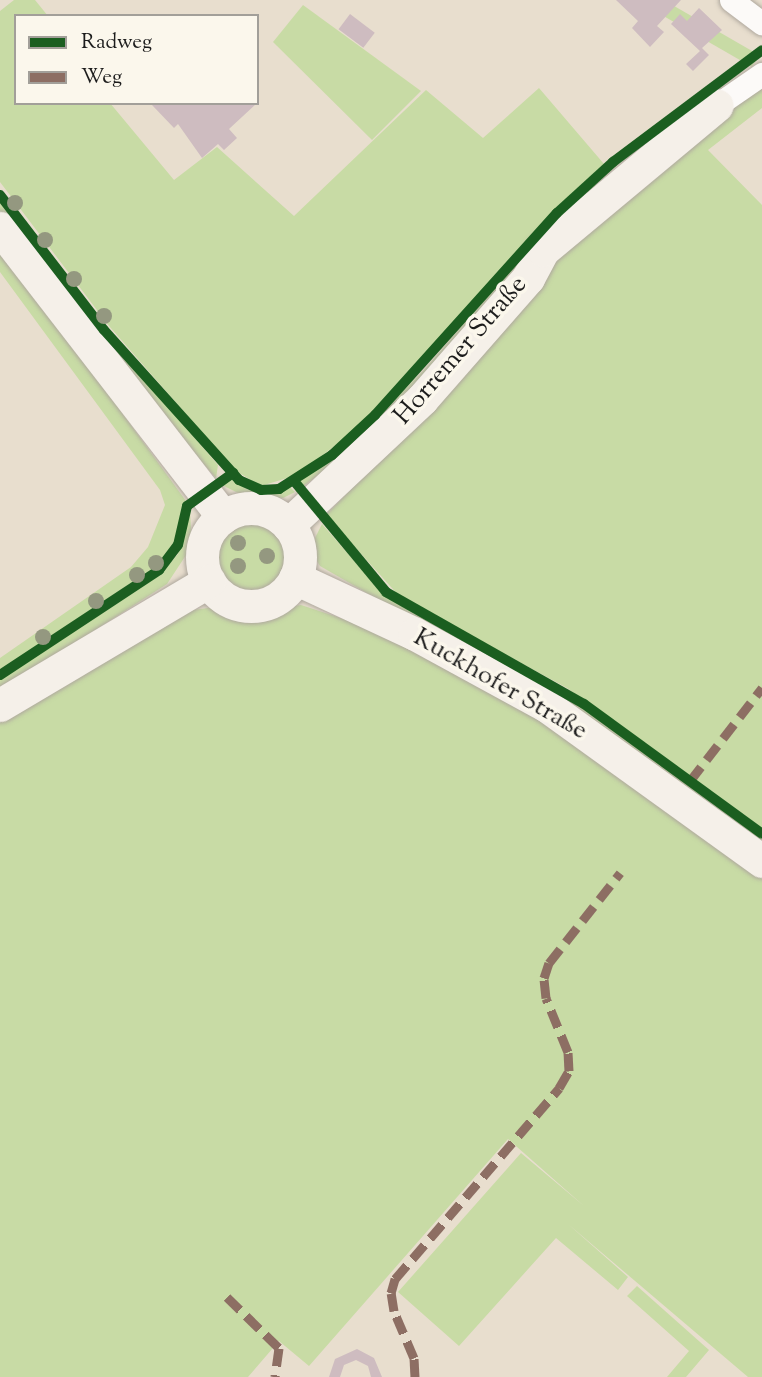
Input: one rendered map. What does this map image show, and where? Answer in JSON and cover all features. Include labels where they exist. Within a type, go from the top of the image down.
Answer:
[{"type":"main road","name":"Horremer Straße","points":[[288,525],[405,417],[528,278],[543,250],[717,105]]},
{"type":"main road","points":[[0,228],[223,517]]},
{"type":"main road","points":[[257,508],[288,525],[300,550],[295,578],[274,600],[253,606],[224,597],[209,581],[204,547],[223,517],[257,508]]},
{"type":"main road","name":"Kuckhofer Straße","points":[[295,578],[415,634],[547,706],[762,862]]},
{"type":"main road","points":[[0,705],[209,581]]},
{"type":"street","points":[[732,0],[762,23]]},
{"type":"street","name":"Horremer Straße","points":[[717,105],[762,74]]},
{"type":"green space","points":[[14,0],[35,0],[46,14],[14,14],[14,105],[112,105],[174,180],[217,147],[294,216],[426,90],[483,138],[539,88],[604,164],[561,204],[354,431],[297,475],[261,486],[236,471],[109,326],[0,182],[0,11]]},
{"type":"green space","points":[[636,0],[664,0],[759,55],[752,67]]},
{"type":"green space","points":[[303,5],[421,91],[372,140],[273,42]]},
{"type":"green space","points":[[762,88],[762,108],[708,150],[762,205],[762,829],[567,688],[400,597],[326,515],[399,440],[540,263],[678,147]]},
{"type":"green space","points":[[595,183],[599,187],[437,365],[340,459],[302,487],[298,482],[361,433],[423,371],[553,222]]},
{"type":"green space","points":[[0,200],[83,310],[218,465],[216,478],[139,391],[0,212]]},
{"type":"green space","points":[[0,245],[186,501],[175,543],[164,561],[0,670],[0,658],[131,567],[148,547],[165,505],[160,490],[0,272]]},
{"type":"green space","points":[[231,479],[248,490],[264,493],[290,487],[295,492],[283,498],[240,494],[222,485]]},
{"type":"green space","points":[[190,510],[192,546],[167,584],[0,691],[0,680],[166,568],[178,554]]},
{"type":"green space","points":[[249,519],[263,522],[275,529],[282,541],[285,555],[282,569],[275,581],[263,588],[249,591],[235,588],[223,581],[216,569],[213,555],[216,541],[223,529],[235,522]]},
{"type":"green space","points":[[322,524],[383,594],[580,706],[762,839],[762,849],[447,639],[320,566],[313,555],[314,540]]},
{"type":"green space","points":[[301,605],[362,625],[513,698],[762,877],[762,1377],[748,1377],[568,1224],[628,1277],[618,1290],[556,1238],[459,1346],[398,1292],[521,1153],[584,1206],[508,1139],[309,1366],[279,1341],[248,1377],[0,1377],[0,718],[117,649],[193,610],[215,607],[248,612]]},
{"type":"green space","points":[[637,1286],[709,1350],[686,1377],[667,1377],[689,1351],[627,1296]]},
{"type":"building","points":[[616,0],[681,0],[657,26],[664,32],[650,47],[632,28],[638,21]]},
{"type":"building","points":[[699,8],[722,30],[702,48],[709,55],[693,71],[686,64],[700,51],[671,24],[680,14],[687,21]]},
{"type":"building","points":[[350,14],[375,33],[363,48],[339,29]]},
{"type":"building","points":[[152,105],[255,105],[229,129],[237,138],[224,150],[218,144],[202,158],[178,124],[174,128]]},
{"type":"building","points":[[357,1349],[374,1358],[382,1377],[371,1377],[368,1366],[356,1360],[344,1365],[340,1377],[329,1377],[335,1359]]},
{"type":"marked path","points":[[690,781],[762,688]]},
{"type":"marked path","points":[[415,1377],[414,1358],[394,1311],[391,1293],[395,1279],[559,1088],[569,1071],[568,1052],[546,998],[544,978],[549,963],[620,873]]},
{"type":"marked path","points":[[227,1297],[279,1348],[275,1377]]},
{"type":"cycle path","points":[[0,195],[104,330],[239,480],[261,490],[279,489],[332,455],[375,415],[557,213],[613,162],[762,50]]},
{"type":"cycle path","points":[[0,675],[159,570],[178,545],[187,506],[233,473]]},
{"type":"cycle path","points":[[294,481],[386,592],[584,704],[762,834]]}]
